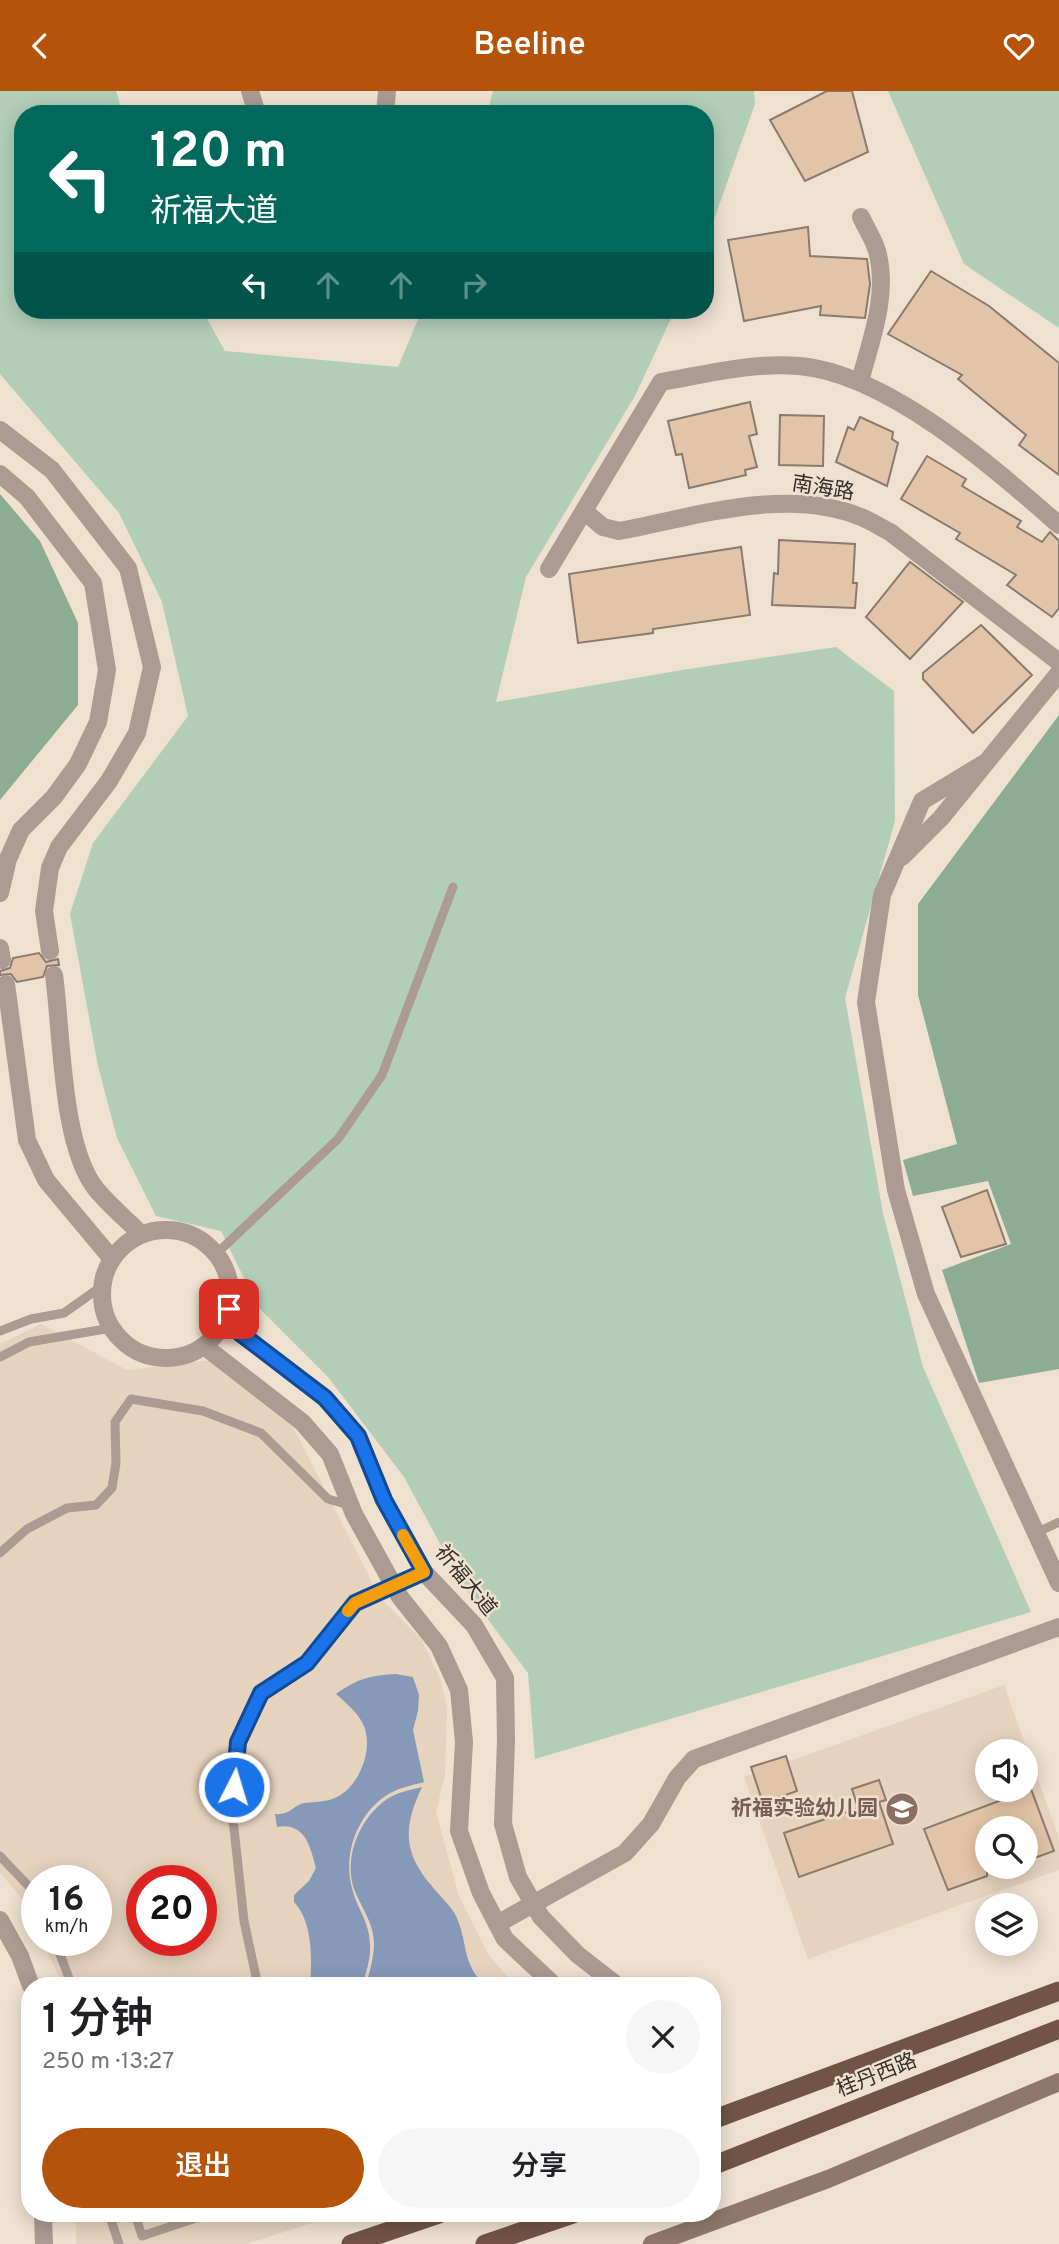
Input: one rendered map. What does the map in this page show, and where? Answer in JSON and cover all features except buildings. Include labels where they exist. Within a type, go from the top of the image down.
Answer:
[{"type":"highway","name":"桂丹西路","points":[[721,2117],[1059,1991]]},
{"type":"highway","name":"桂丹西路","points":[[721,2162],[1059,2029]]},
{"type":"highway","points":[[351,2244],[416,2222]]},
{"type":"highway","points":[[485,2244],[549,2222]]},
{"type":"highway","points":[[524,2244],[558,2222]]},
{"type":"main road","points":[[721,2219],[828,2179],[1059,2082]]},
{"type":"main road","points":[[652,2244],[712,2222]]},
{"type":"street","points":[[859,381],[875,326],[881,286],[877,251],[860,217]]},
{"type":"street","points":[[549,569],[661,382],[761,365],[800,366],[831,371],[859,381],[964,445],[1059,525]]},
{"type":"street","points":[[0,430],[52,470],[128,568],[152,667],[137,733],[109,781],[59,847],[50,868],[44,911],[50,951]]},
{"type":"street","points":[[0,474],[27,497],[93,583],[107,670],[98,722],[78,764],[54,797],[21,830],[8,859],[0,893]]},
{"type":"street","name":"南海路","points":[[584,511],[603,527],[619,531],[756,506],[825,508],[860,517],[890,532],[1059,662]]},
{"type":"street","points":[[897,862],[941,818],[1059,673]]},
{"type":"street","points":[[983,764],[922,801],[882,895],[866,1002],[896,1190],[926,1294],[1059,1583]]},
{"type":"street","points":[[54,975],[70,1129],[94,1187],[141,1234]]},
{"type":"street","points":[[6,984],[27,1140],[46,1180],[112,1259]]},
{"type":"street","points":[[163,1230],[192,1235],[216,1254],[224,1265],[230,1287],[229,1309],[219,1329],[204,1346],[191,1353],[170,1358],[147,1356],[127,1346],[111,1328],[103,1308],[102,1286],[112,1259],[122,1247],[141,1234],[163,1230]]},
{"type":"street","name":"祈福大道","points":[[229,1309],[240,1333],[325,1398],[358,1436],[384,1500],[424,1572],[474,1625],[505,1678],[503,1824],[518,1877],[541,1917],[578,1955],[606,1977]]},
{"type":"street","points":[[204,1346],[302,1422],[330,1454],[351,1505],[394,1586],[439,1646],[459,1690],[464,1742],[458,1831],[481,1893],[505,1939],[545,1977]]},
{"type":"street","points":[[497,1924],[625,1853],[651,1824],[677,1779],[694,1759],[1059,1627]]},
{"type":"street","points":[[0,1920],[20,1956],[28,1977]]},
{"type":"street","points":[[43,2222],[44,2244]]},
{"type":"lane","points":[[216,1254],[338,1139],[382,1075],[453,887]]},
{"type":"lane","points":[[0,1331],[31,1319],[64,1313],[102,1286]]},
{"type":"lane","points":[[0,1357],[29,1342],[111,1328]]},
{"type":"lane","points":[[0,1552],[27,1529],[67,1508],[96,1505],[113,1488],[116,1463],[115,1422],[131,1399],[203,1411],[261,1433],[328,1499],[351,1505]]},
{"type":"lane","points":[[1036,1533],[1059,1522]]},
{"type":"lane","points":[[256,1977],[244,1921],[232,1810],[238,1742],[261,1693],[307,1663],[355,1603],[424,1572]]},
{"type":"lane","points":[[0,1856],[21,1878]]},
{"type":"lane","points":[[61,1956],[69,1977]]},
{"type":"lane","points":[[112,2222],[119,2244]]},
{"type":"lane","points":[[138,2222],[142,2236],[184,2222]]},
{"type":"shaded area","points":[[41,1324],[127,1370],[220,1359],[293,1427],[380,1598],[422,1640],[441,1681],[447,1709],[445,1775],[436,1812],[459,1896],[489,1955],[507,1977],[58,1977],[49,1956],[112,1956],[112,1865],[21,1865],[21,1898],[0,1873],[0,1344]]},
{"type":"shaded area","name":"祈福实验幼儿园","points":[[1004,1685],[1023,1739],[975,1739],[975,1802],[1038,1802],[1038,1780],[1059,1838],[1059,1870],[1038,1877],[1038,1816],[975,1816],[975,1879],[1034,1879],[994,1893],[975,1893],[975,1900],[808,1959],[744,1777]]},
{"type":"shaded area","points":[[76,2222],[314,2222],[247,2244],[76,2244]]},
{"type":"green space","points":[[0,91],[116,91],[120,105],[14,105],[14,319],[207,319],[225,351],[398,367],[418,319],[671,319],[635,396],[526,577],[496,702],[836,647],[894,691],[895,821],[845,998],[883,1213],[923,1367],[1031,1612],[535,1759],[528,1673],[463,1586],[404,1477],[328,1377],[258,1307],[221,1231],[156,1216],[117,1138],[98,1066],[70,914],[93,843],[188,716],[162,602],[119,513],[0,374]]},
{"type":"green space","points":[[493,91],[754,91],[755,104],[714,220],[714,105],[489,105]]},
{"type":"green space","points":[[888,91],[1059,91],[1059,328],[964,264]]},
{"type":"green space","points":[[0,494],[40,541],[78,623],[78,705],[0,800]]},
{"type":"green space","points":[[1059,715],[1059,1369],[979,1383],[942,1270],[1011,1244],[988,1181],[913,1196],[903,1160],[957,1144],[918,995],[918,904]]},
{"type":"water","points":[[379,1675],[413,1677],[419,1695],[413,1730],[424,1782],[398,1789],[374,1805],[354,1838],[349,1863],[350,1876],[370,1944],[364,1977],[310,1977],[308,1931],[294,1902],[294,1895],[309,1881],[316,1868],[305,1837],[294,1828],[277,1827],[275,1814],[284,1813],[300,1804],[333,1799],[353,1783],[366,1753],[366,1731],[357,1714],[336,1694],[350,1685]]},
{"type":"water","points":[[422,1787],[409,1826],[415,1861],[455,1914],[468,1960],[478,1977],[368,1977],[373,1936],[370,1922],[354,1889],[351,1877],[352,1853],[360,1830],[374,1810],[387,1799]]},
{"type":"slow traffic","points":[[348,1611],[355,1603],[424,1572],[403,1535]]},
{"type":"place","name":"祈福实验幼儿园","points":[[902,1809]]},
{"type":"route","points":[[229,1309],[240,1333],[325,1398],[358,1436],[384,1500],[424,1572],[355,1603],[307,1663],[261,1693],[238,1742],[234,1787]]}]
